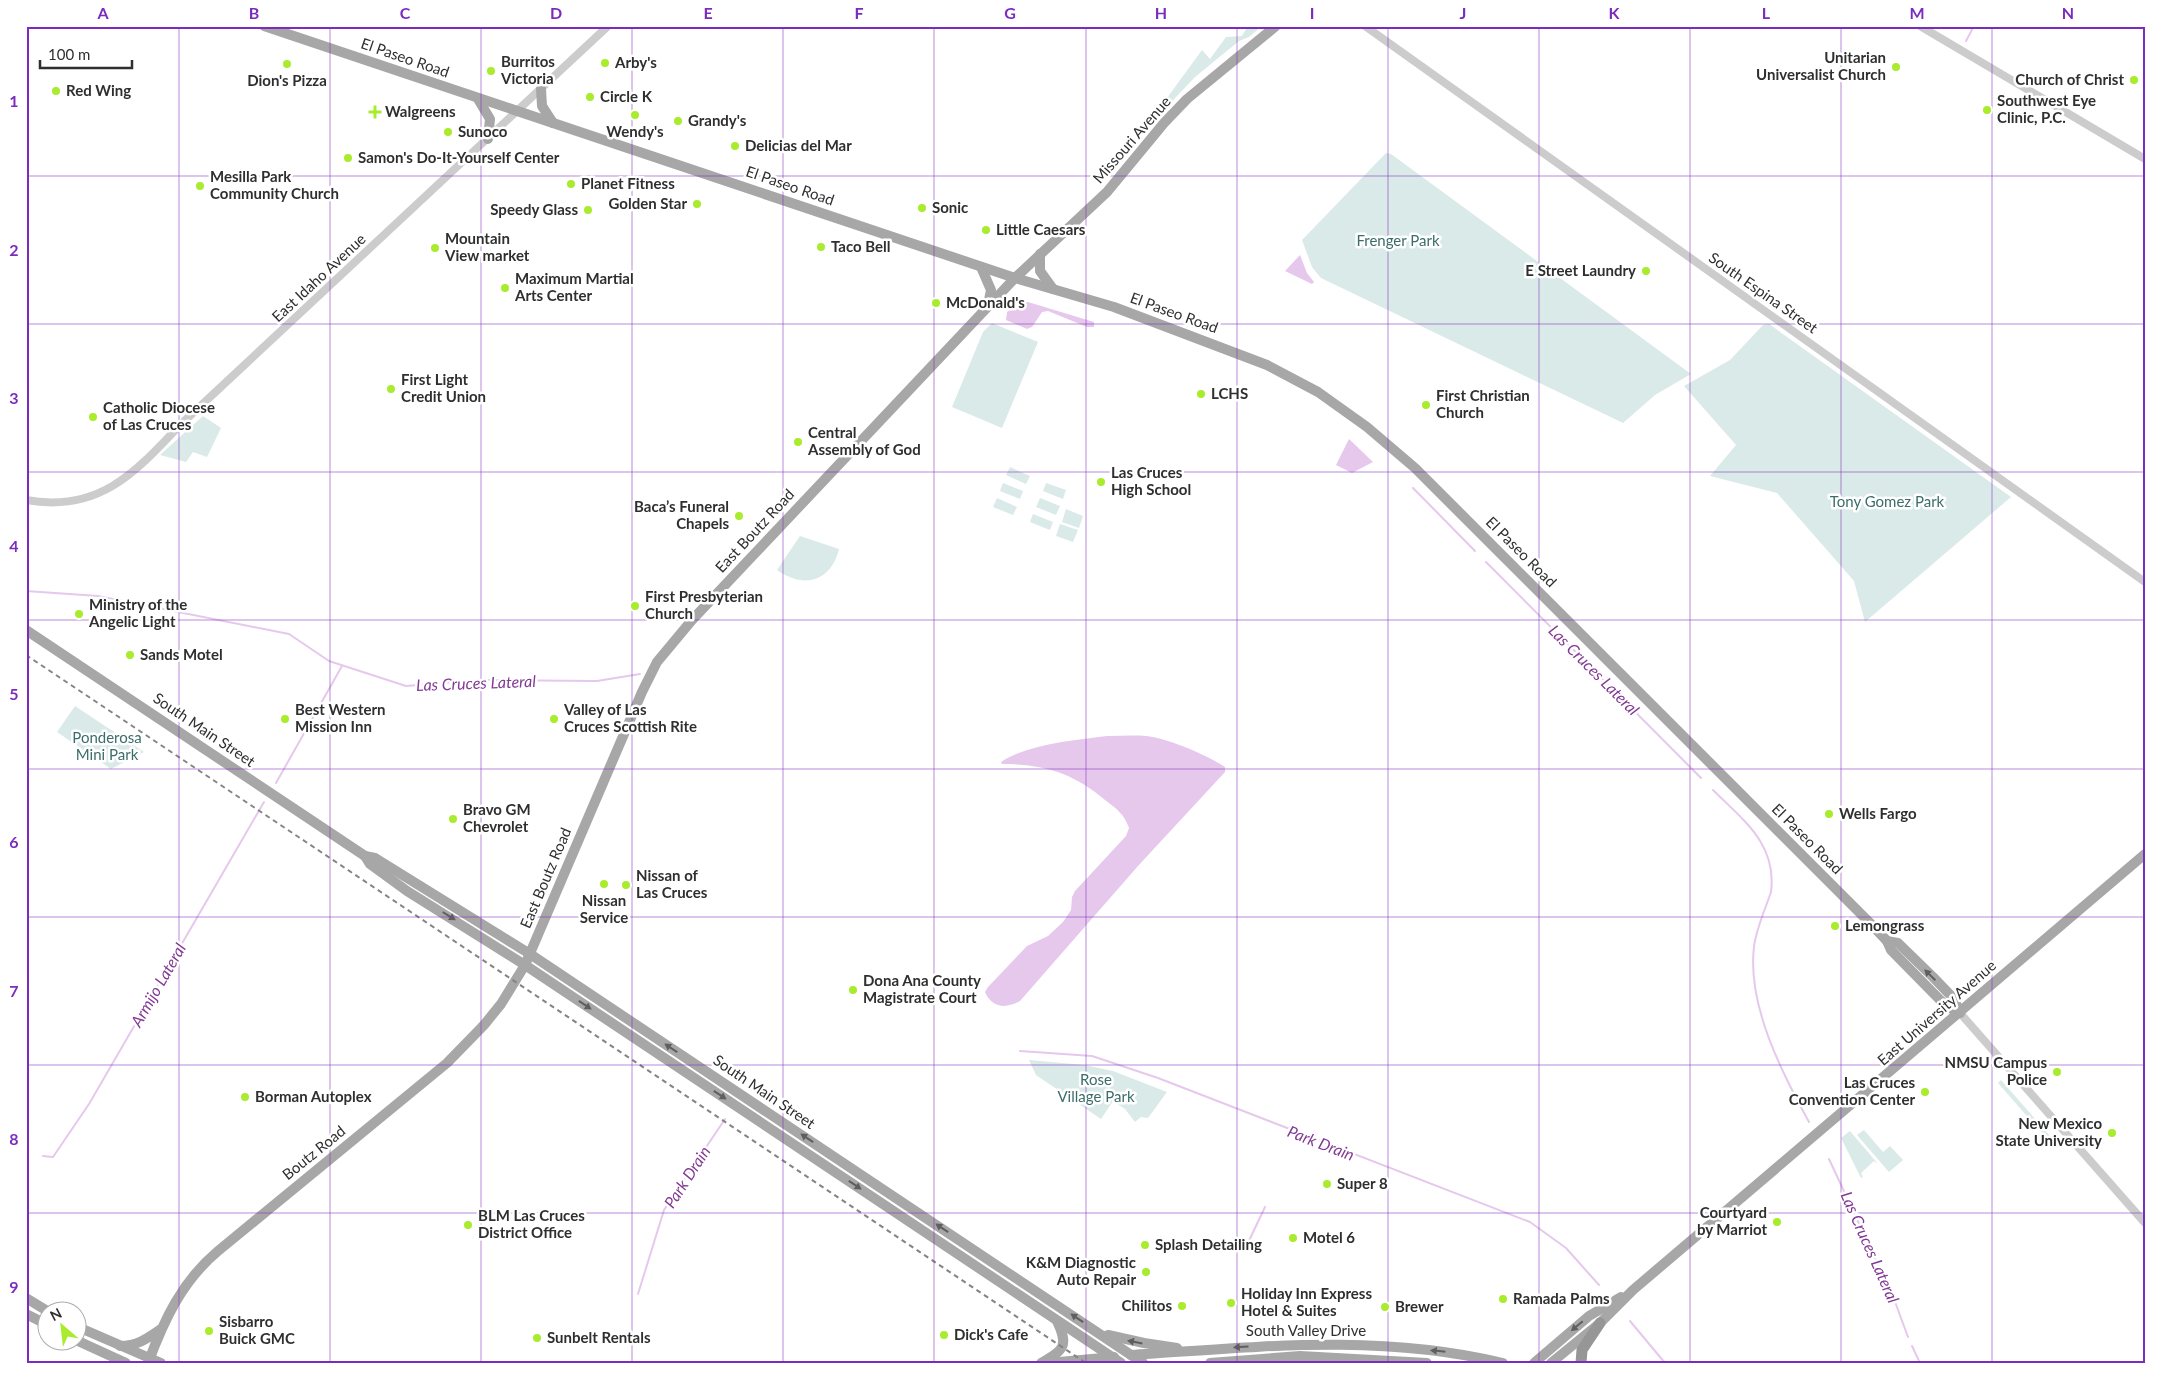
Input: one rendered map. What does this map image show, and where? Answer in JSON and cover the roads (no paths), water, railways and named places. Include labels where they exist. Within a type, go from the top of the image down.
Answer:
[{"type":"highway","points":[[1581,1363],[1582,1350],[1600,1323]]},
{"type":"main road","name":"El Paseo Road","points":[[264,26],[981,267],[1114,307],[1254,359],[1318,392],[1367,427],[1414,468],[1887,941],[1891,950],[1946,1006],[1960,1013]]},
{"type":"main road","name":"Missouri Avenue","points":[[1015,278],[1107,192],[1164,122],[1187,99],[1276,26]]},
{"type":"main road","points":[[541,89],[542,106],[554,124]]},
{"type":"main road","points":[[478,99],[490,119],[488,139]]},
{"type":"main road","points":[[1040,254],[1040,272],[1054,289]]},
{"type":"main road","points":[[981,267],[991,290],[987,307]]},
{"type":"main road","name":"East Boutz Road","points":[[515,982],[530,954],[642,692],[657,662],[735,573],[1015,278]]},
{"type":"main road","name":"South Main Street","points":[[26,630],[365,856],[375,858],[530,954],[1143,1363]]},
{"type":"main road","name":"East University Avenue","points":[[1551,1363],[1600,1323],[1633,1290],[2145,854]]},
{"type":"main road","name":"South Main Street","points":[[365,856],[370,864],[407,891],[525,965],[1117,1360]]},
{"type":"main road","name":"Boutz Road","points":[[149,1361],[176,1298],[195,1272],[447,1063],[485,1024],[515,982]]},
{"type":"main road","name":"East University Avenue","points":[[1534,1363],[1590,1316],[1633,1290]]},
{"type":"main road","points":[[26,1298],[38,1305]]},
{"type":"main road","points":[[26,1314],[38,1320]]},
{"type":"main road","points":[[1041,1363],[1057,1353],[1064,1344],[1064,1336],[1057,1320]]},
{"type":"main road","points":[[118,1346],[131,1346],[145,1340],[162,1328]]},
{"type":"main road","points":[[1096,1331],[1144,1343],[1201,1350]]},
{"type":"main road","points":[[88,1332],[149,1361],[161,1363]]},
{"type":"main road","name":"South Valley Drive","points":[[1048,1363],[1117,1360],[1132,1355],[1300,1344],[1353,1345],[1450,1353],[1503,1363]]},
{"type":"main road","points":[[88,1346],[126,1363]]},
{"type":"main road","name":"South Valley Drive","points":[[1210,1363],[1315,1356],[1427,1363]]},
{"type":"street","name":"East Idaho Avenue","points":[[26,500],[64,503],[89,498],[112,487],[139,468],[179,426],[608,26]]},
{"type":"street","name":"South Espina Street","points":[[1365,26],[2145,582]]},
{"type":"street","points":[[1920,26],[2145,160]]},
{"type":"street","points":[[1960,1013],[2145,1224]]},
{"type":"waterway","points":[[1966,41],[1974,26]]},
{"type":"waterway","name":"Las Cruces Lateral","points":[[1413,488],[1475,551]]},
{"type":"waterway","name":"Las Cruces Lateral","points":[[1486,562],[1701,778]]},
{"type":"waterway","name":"Las Cruces Lateral","points":[[26,591],[98,596],[289,634],[329,661],[406,686],[478,680],[597,681],[640,674]]},
{"type":"waterway","name":"Armijo Lateral","points":[[276,783],[342,666]]},
{"type":"waterway","name":"Las Cruces Lateral","points":[[1713,790],[1747,823],[1756,835],[1769,860],[1772,875],[1771,892],[1754,947],[1753,969],[1756,992],[1769,1038],[1788,1082],[1809,1122]]},
{"type":"waterway","name":"Armijo Lateral","points":[[43,1156],[53,1157],[89,1104],[264,802]]},
{"type":"waterway","name":"Park Drain","points":[[1020,1051],[1092,1056],[1158,1078],[1530,1222],[1566,1248],[1599,1285]]},
{"type":"waterway","name":"Park Drain","points":[[638,1294],[664,1210],[725,1119]]},
{"type":"waterway","name":"Las Cruces Lateral","points":[[1829,1159],[1894,1299],[1908,1337]]},
{"type":"waterway","points":[[1246,1247],[1265,1207]]},
{"type":"waterway","name":"Park Drain","points":[[1630,1321],[1665,1363]]},
{"type":"waterway","name":"Las Cruces Lateral","points":[[1912,1346],[1920,1363]]},
{"type":"railway","points":[[26,655],[1086,1363]]},
{"type":"place","name":"Arby's","points":[[605,63]]},
{"type":"place","name":"Dion's Pizza","points":[[287,64]]},
{"type":"place","name":"Unitarian Universalist Church","points":[[1896,67]]},
{"type":"place","name":"Burritos Victoria","points":[[491,71]]},
{"type":"place","name":"Church of Christ","points":[[2134,80]]},
{"type":"place","name":"Red Wing","points":[[56,91]]},
{"type":"place","name":"Circle K","points":[[590,97]]},
{"type":"place","name":"Southwest Eye Clinic, P.C.","points":[[1987,110]]},
{"type":"place","name":"Walgreens","points":[[375,112]]},
{"type":"place","name":"Wendy's","points":[[635,115]]},
{"type":"place","name":"Grandy's","points":[[678,121]]},
{"type":"place","name":"Sunoco","points":[[448,132]]},
{"type":"place","name":"Delicias del Mar","points":[[735,146]]},
{"type":"place","name":"Samon's Do-It-Yourself Center","points":[[348,158]]},
{"type":"place","name":"Planet Fitness","points":[[571,184]]},
{"type":"place","name":"Mesilla Park Community Church","points":[[200,186]]},
{"type":"place","name":"Golden Star","points":[[697,204]]},
{"type":"place","name":"Sonic","points":[[922,208]]},
{"type":"place","name":"Speedy Glass","points":[[588,210]]},
{"type":"place","name":"Little Caesars","points":[[986,230]]},
{"type":"place","name":"Taco Bell","points":[[821,247]]},
{"type":"place","name":"Mountain View market","points":[[435,248]]},
{"type":"place","name":"E Street Laundry","points":[[1646,271]]},
{"type":"place","name":"Maximum Martial Arts Center","points":[[505,288]]},
{"type":"place","name":"McDonald's","points":[[936,303]]},
{"type":"place","name":"First Light Credit Union","points":[[391,389]]},
{"type":"place","name":"LCHS","points":[[1201,394]]},
{"type":"place","name":"First Christian Church","points":[[1426,405]]},
{"type":"place","name":"Catholic Diocese of Las Cruces","points":[[93,417]]},
{"type":"place","name":"Central Assembly of God","points":[[798,442]]},
{"type":"place","name":"Las Cruces High School","points":[[1101,482]]},
{"type":"place","name":"Baca’s Funeral Chapels","points":[[739,516]]},
{"type":"place","name":"First Presbyterian Church","points":[[635,606]]},
{"type":"place","name":"Ministry of the Angelic Light","points":[[79,614]]},
{"type":"place","name":"Sands Motel","points":[[130,655]]},
{"type":"place","name":"Best Western Mission Inn","points":[[285,719]]},
{"type":"place","name":"Valley of Las Cruces Scottish Rite","points":[[554,719]]},
{"type":"place","name":"Wells Fargo","points":[[1829,814]]},
{"type":"place","name":"Bravo GM Chevrolet","points":[[453,819]]},
{"type":"place","name":"Nissan Service","points":[[604,884]]},
{"type":"place","name":"Nissan of Las Cruces","points":[[626,885]]},
{"type":"place","name":"Lemongrass","points":[[1835,926]]},
{"type":"place","name":"Dona Ana County Magistrate Court","points":[[853,990]]},
{"type":"place","name":"NMSU Campus Police","points":[[2057,1072]]},
{"type":"place","name":"Las Cruces Convention Center","points":[[1925,1092]]},
{"type":"place","name":"Borman Autoplex","points":[[245,1097]]},
{"type":"place","name":"New Mexico State University","points":[[2112,1133]]},
{"type":"place","name":"Super 8","points":[[1327,1184]]},
{"type":"place","name":"Courtyard by Marriot","points":[[1777,1222]]},
{"type":"place","name":"BLM Las Cruces District Office","points":[[468,1225]]},
{"type":"place","name":"Motel 6","points":[[1293,1238]]},
{"type":"place","name":"Splash Detailing","points":[[1145,1245]]},
{"type":"place","name":"K&M Diagnostic Auto Repair","points":[[1146,1272]]},
{"type":"place","name":"Ramada Palms","points":[[1503,1299]]},
{"type":"place","name":"Holiday Inn Express Hotel & Suites","points":[[1231,1303]]},
{"type":"place","name":"Chilitos","points":[[1182,1306]]},
{"type":"place","name":"Brewer","points":[[1385,1307]]},
{"type":"place","name":"Sisbarro Buick GMC","points":[[209,1331]]},
{"type":"place","name":"Dick's Cafe","points":[[944,1335]]},
{"type":"place","name":"Sunbelt Rentals","points":[[537,1338]]},
{"type":"park label","name":"Frenger Park","points":[[1398,241]]},
{"type":"park label","name":"Tony Gomez Park","points":[[1887,502]]},
{"type":"park label","name":"Ponderosa Mini Park","points":[[107,746]]},
{"type":"park label","name":"Rose Village Park","points":[[1096,1088]]}]
